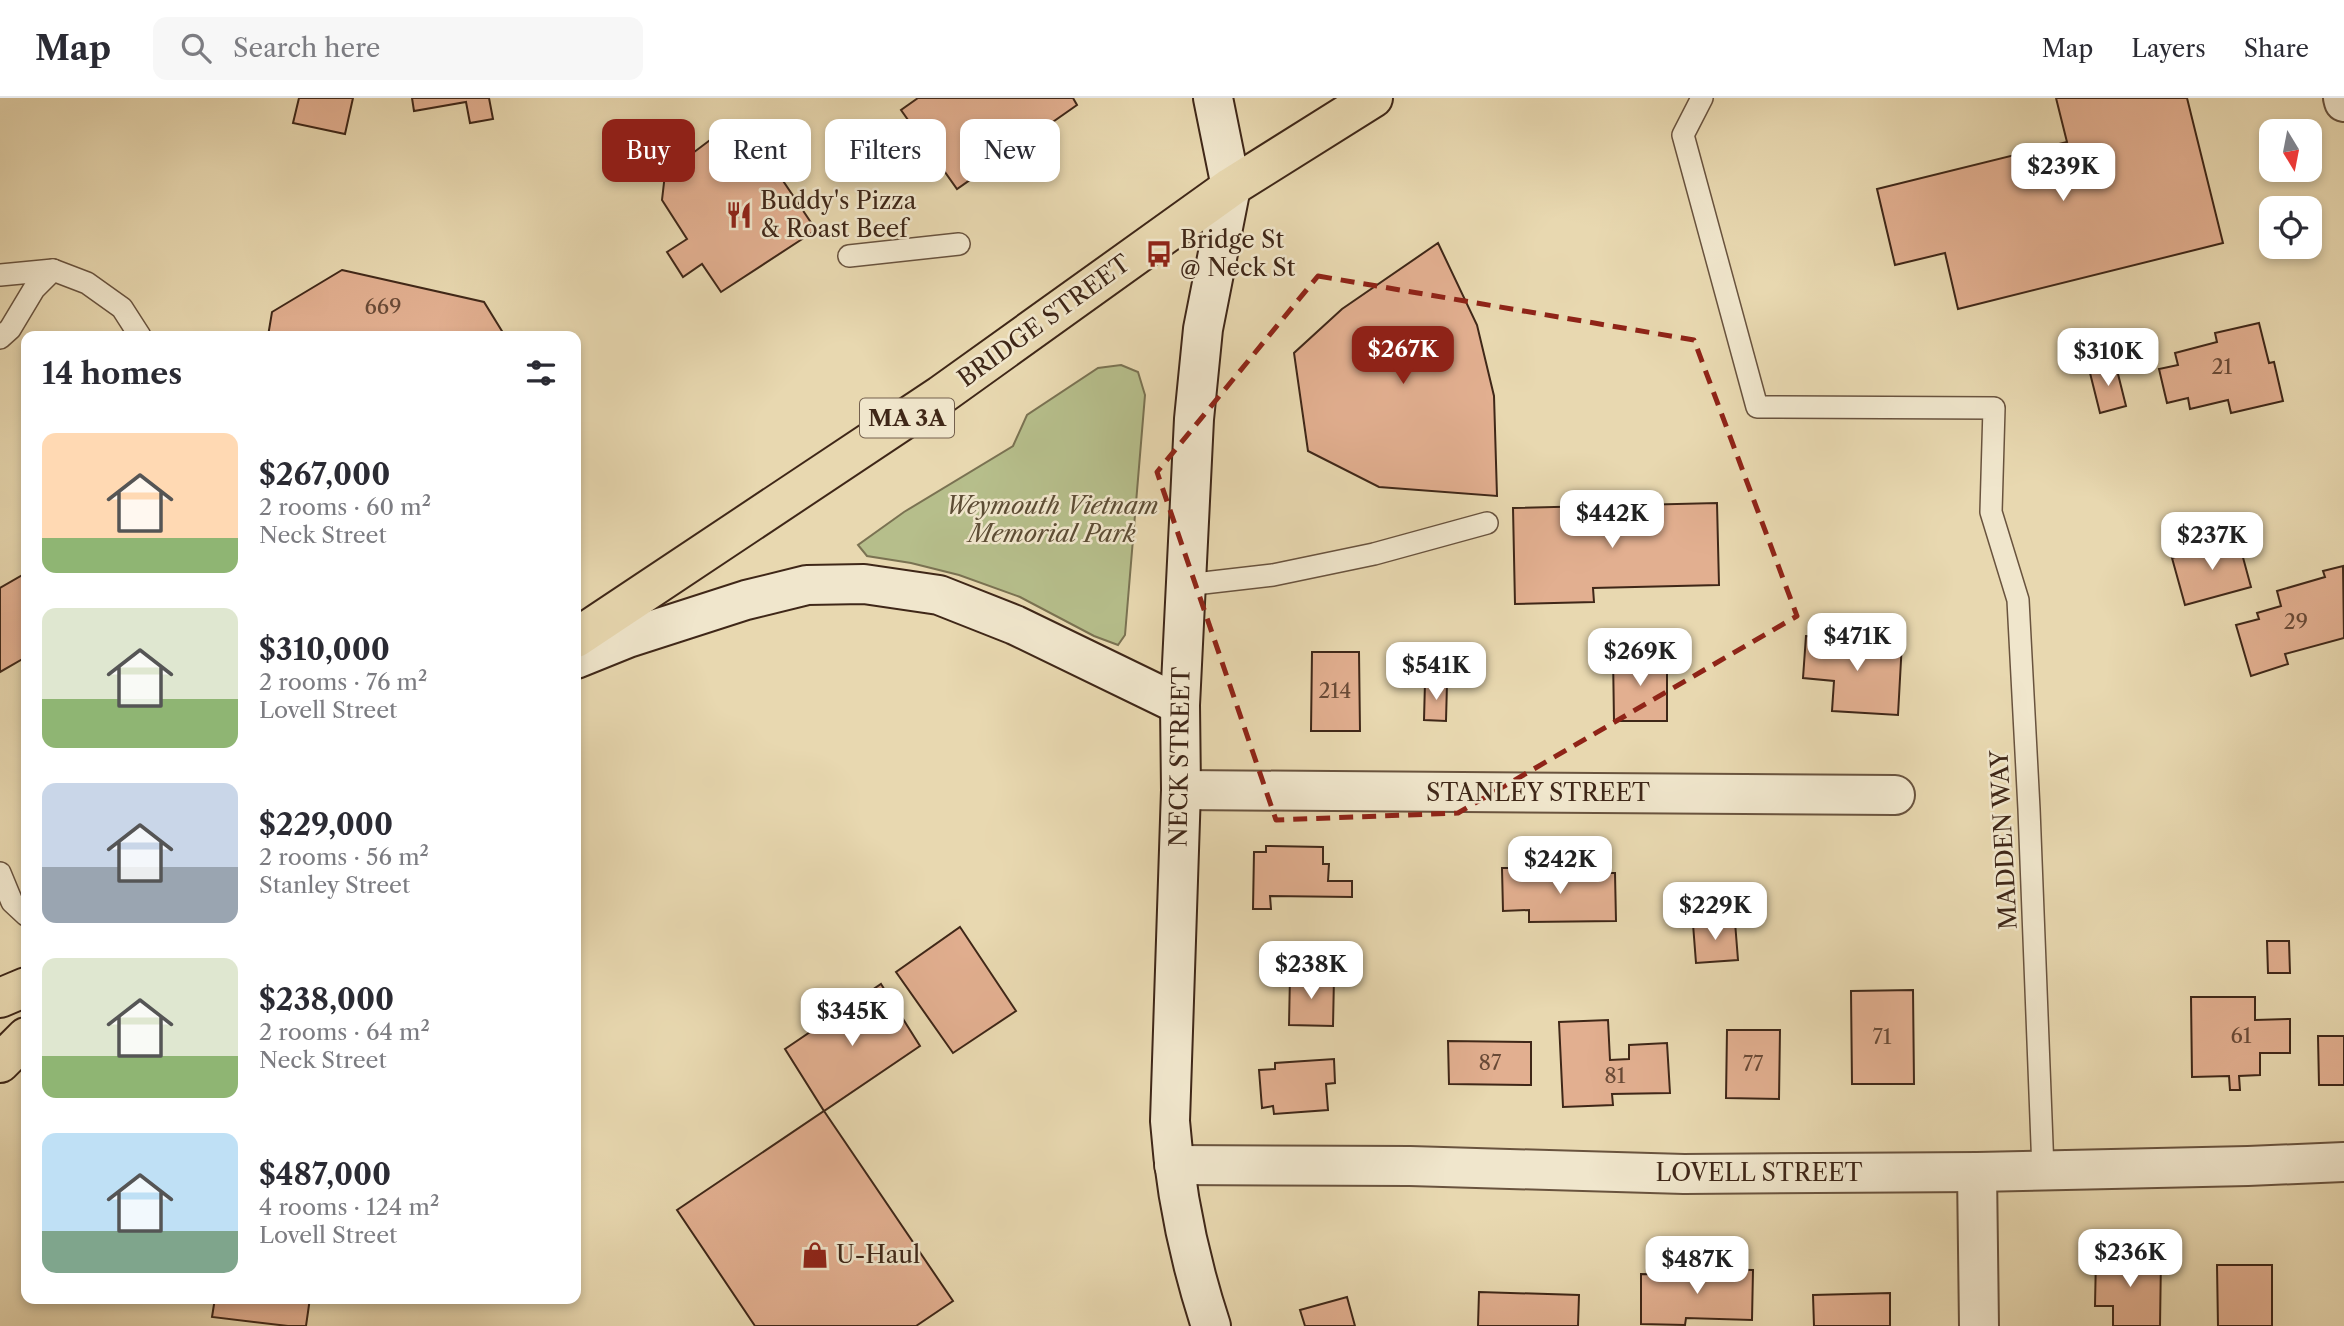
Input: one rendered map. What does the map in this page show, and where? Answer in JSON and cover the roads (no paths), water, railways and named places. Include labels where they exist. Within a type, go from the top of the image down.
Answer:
[{"type":"main road","name":"BRIDGE STREET","points":[[581,635],[941,395],[1231,187],[1373,98]]},
{"type":"main road","points":[[0,998],[21,989]]},
{"type":"main road","points":[[0,1063],[21,1042]]},
{"type":"street","points":[[1213,98],[1231,187]]},
{"type":"street","name":"NECK STREET","points":[[1211,1326],[1182,1217],[1174,1166],[1170,1121],[1171,1060],[1181,790],[1180,705],[1195,419],[1203,328],[1231,187]]},
{"type":"street","points":[[581,657],[628,638],[746,600],[807,585],[864,584],[939,595],[1015,625],[1180,705]]},
{"type":"street","name":"STANLEY STREET","points":[[1181,790],[1895,795]]},
{"type":"street","name":"LOVELL STREET","points":[[1174,1166],[1410,1166],[1684,1174],[1977,1172],[2344,1162]]},
{"type":"street","points":[[1977,1172],[1979,1326]]},
{"type":"lane","name":"MADDEN WAY","points":[[1702,98],[1683,135],[1757,407],[1994,408],[1991,512],[2018,600],[2031,835],[2043,1170]]},
{"type":"lane","points":[[849,256],[959,244]]},
{"type":"lane","points":[[0,338],[10,329],[34,289],[53,270]]},
{"type":"lane","points":[[0,275],[53,270],[87,283],[122,308],[136,331]]},
{"type":"lane","points":[[1186,585],[1273,575],[1374,554],[1487,523]]},
{"type":"lane","points":[[0,873],[12,902],[21,910]]},
{"type":"place","name":"Buddy's Pizza & Roast Beef","points":[[739,215]]},
{"type":"place","name":"Bridge St @ Neck St","points":[[1159,254]]},
{"type":"place","name":"U-Haul","points":[[815,1255]]},
{"type":"park label","name":"Weymouth Vietnam Memorial Park","points":[[1052,520]]}]
